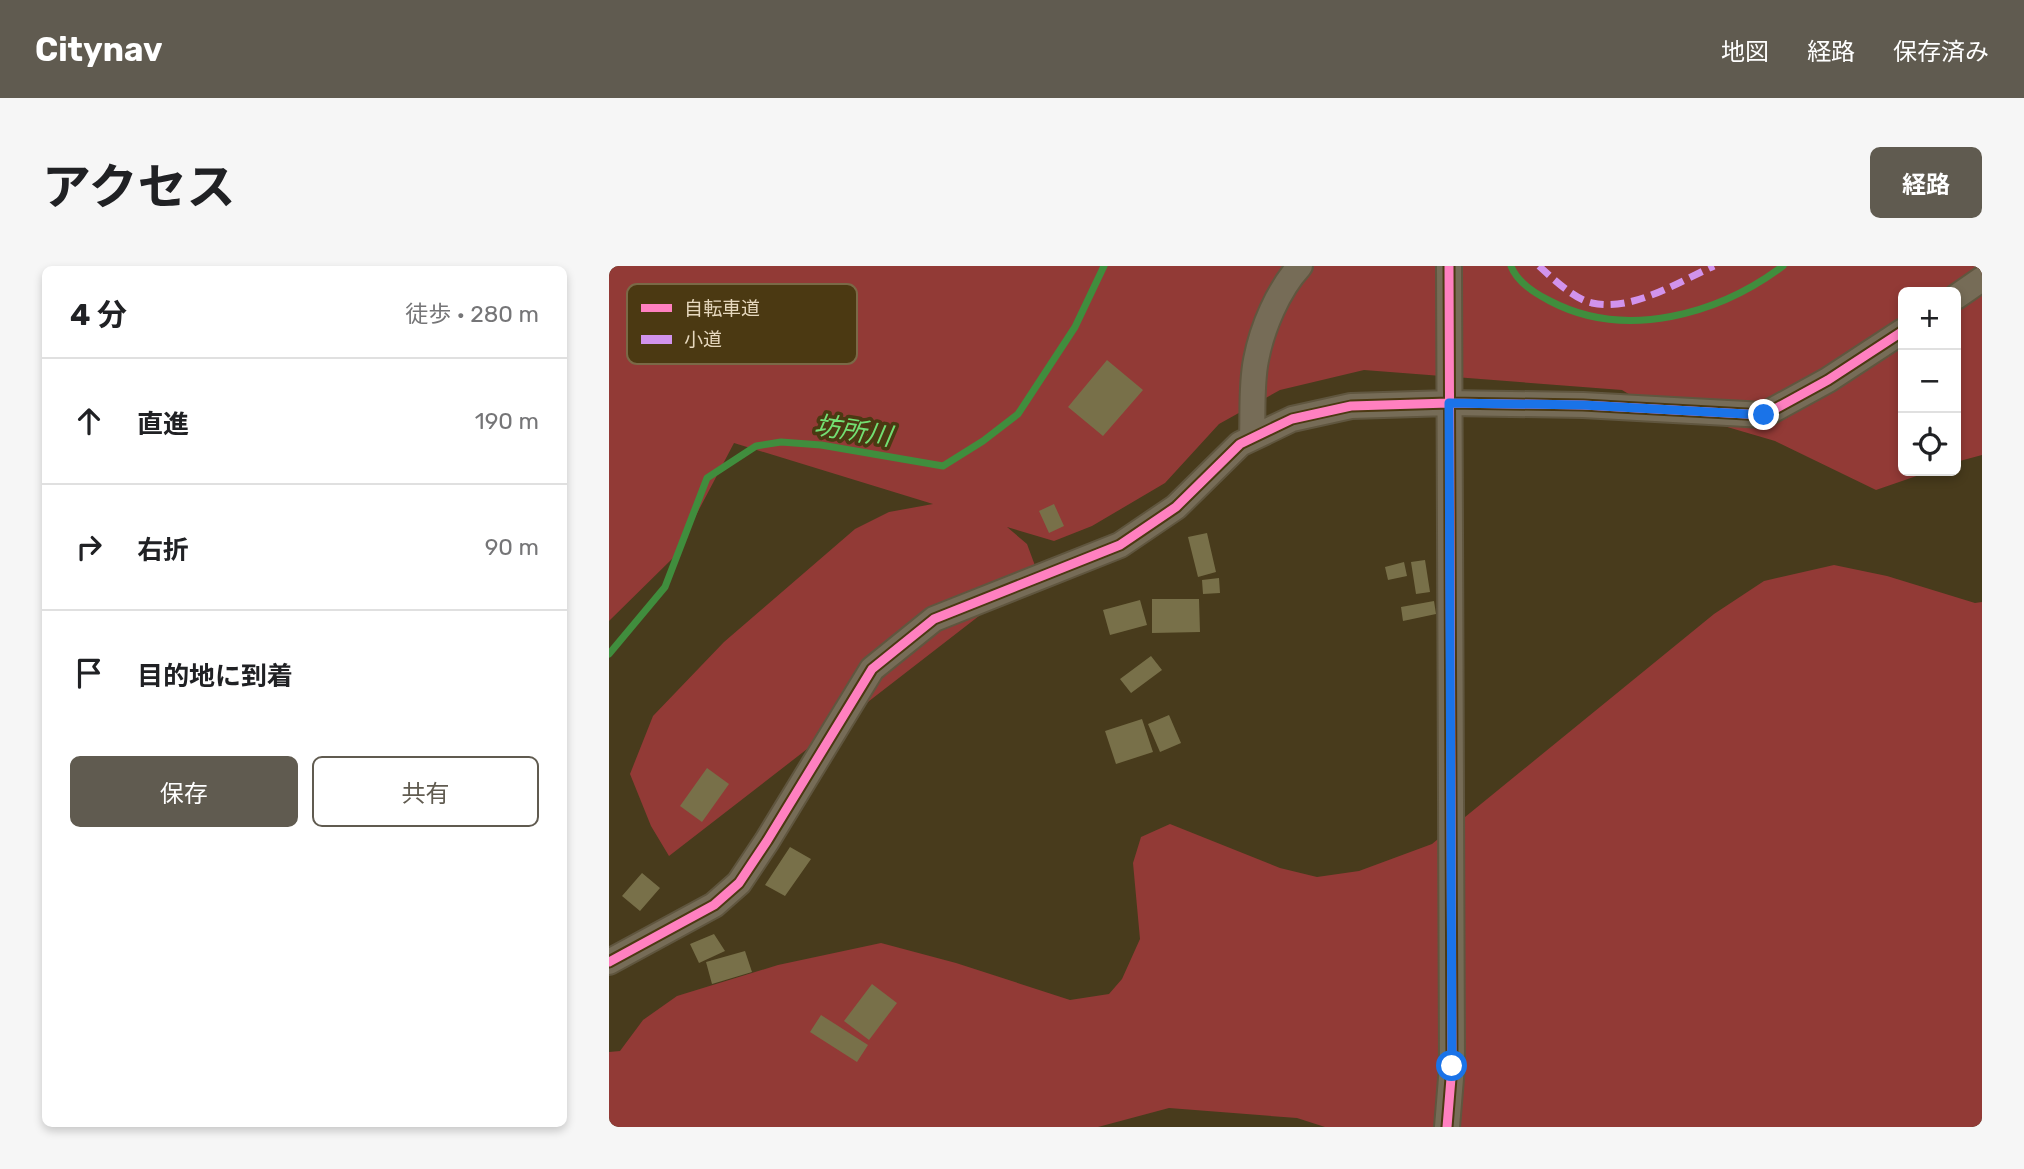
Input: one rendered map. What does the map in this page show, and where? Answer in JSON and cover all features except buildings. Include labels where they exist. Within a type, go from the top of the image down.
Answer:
[{"type":"street","points":[[1252,438],[1256,361],[1280,293],[1300,266]]},
{"type":"street","points":[[1447,1127],[1452,1066],[1449,266]]},
{"type":"street","points":[[1961,294],[1982,279]]},
{"type":"street","points":[[609,962],[714,905],[739,883],[872,669],[934,619],[1119,545],[1176,506],[1240,444],[1252,438],[1292,419],[1351,406],[1449,403],[1583,405],[1764,415],[1828,380],[1898,334]]},
{"type":"shaded area","points":[[609,266],[1982,266],[1982,455],[1961,461],[1961,287],[1898,287],[1898,476],[1917,476],[1876,490],[1775,441],[1642,402],[1622,390],[1364,370],[1280,390],[1219,424],[1165,483],[1092,526],[1054,541],[1007,527],[1027,544],[1037,571],[669,856],[651,826],[630,774],[653,716],[724,642],[855,529],[889,512],[933,504],[734,443],[674,557],[609,621]]},
{"type":"shaded area","points":[[1834,565],[1887,576],[1975,603],[1982,602],[1982,1127],[1325,1127],[1297,1118],[1169,1108],[1098,1127],[609,1127],[609,1052],[620,1051],[643,1020],[677,996],[778,965],[881,943],[956,963],[1070,1000],[1109,994],[1122,979],[1140,939],[1133,863],[1141,837],[1170,824],[1280,868],[1317,877],[1359,871],[1432,844],[1714,614],[1764,581]]},
{"type":"waterway","name":"坊所川","points":[[609,654],[665,587],[707,478],[756,446],[781,442],[821,445],[943,466],[983,441],[1018,414],[1075,327],[1104,266]]},
{"type":"waterway","name":"坊所川","points":[[1511,266],[1522,282],[1550,301],[1579,313],[1609,319],[1640,320],[1701,309],[1758,283],[1783,266]]},
{"type":"marked path","points":[[1539,266],[1578,297],[1607,305],[1655,294],[1714,266]]},
{"type":"cycle path","points":[[1447,1127],[1452,1066],[1449,266]]},
{"type":"cycle path","points":[[609,962],[714,905],[739,883],[872,669],[934,619],[1120,545],[1176,507],[1240,444],[1292,419],[1351,406],[1449,403],[1583,405],[1764,415],[1828,380],[1898,334]]},
{"type":"route","points":[[1452,1066],[1449,403],[1583,405],[1764,415]]}]
